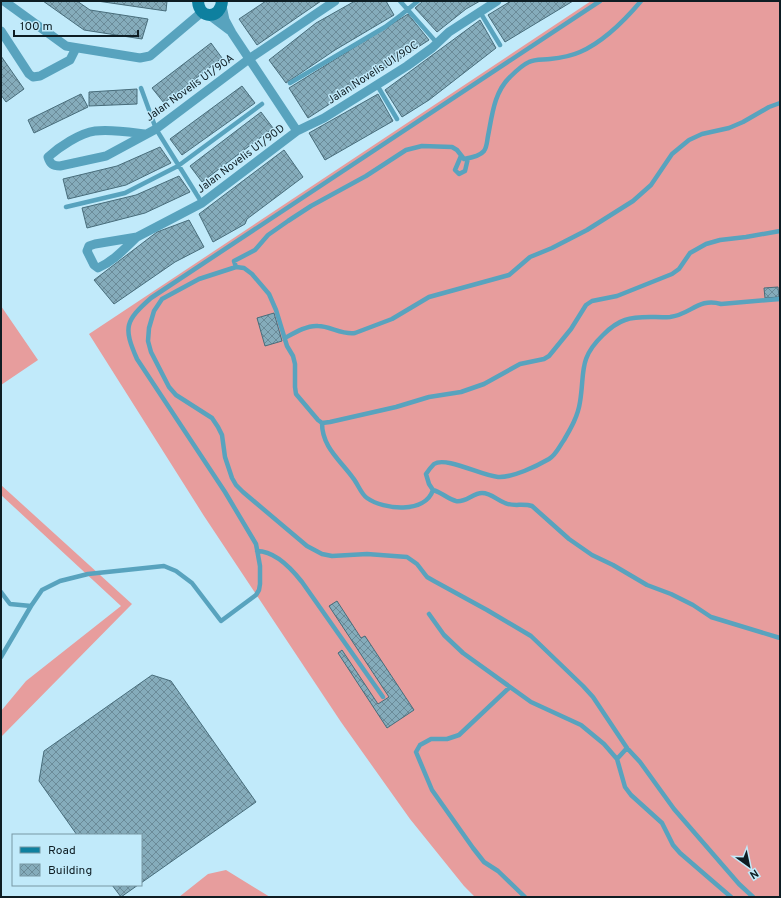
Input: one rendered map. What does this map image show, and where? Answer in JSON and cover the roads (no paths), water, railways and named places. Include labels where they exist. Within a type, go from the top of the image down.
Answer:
[{"type":"street","points":[[4,1],[66,46],[140,58],[150,56],[203,9],[215,14],[219,11],[222,3]]},
{"type":"street","name":"Jalan Novelis U1/90A","points":[[145,134],[122,131],[95,131],[86,133],[57,148],[48,157],[54,166],[60,166],[106,156],[156,129],[249,59],[335,1]]},
{"type":"street","name":"Jalan Novelis U1/90C","points":[[297,131],[324,118],[407,66],[449,32],[497,1]]},
{"type":"street","name":"Jalan Novelis U1/90D","points":[[137,237],[95,244],[89,246],[87,251],[94,265],[98,268],[104,265],[121,253],[137,237],[202,203],[297,131],[232,32],[225,20],[222,3]]},
{"type":"street","name":"Jalan Novelis U1/90D","points":[[203,9],[232,32]]},
{"type":"street","points":[[1,32],[29,74],[33,77],[40,76],[70,60],[76,48]]},
{"type":"lane","points":[[400,1],[437,42]]},
{"type":"lane","points":[[290,83],[385,26],[418,1]]},
{"type":"lane","points":[[1,657],[42,590],[60,581],[88,574],[164,566],[176,571],[192,583],[220,621],[256,595],[260,584],[260,566],[256,544],[224,492],[137,359],[128,337],[128,329],[133,316],[151,298],[180,278],[600,1]]},
{"type":"lane","points":[[236,267],[234,262],[255,250],[268,235],[283,224],[311,206],[366,176],[406,150],[422,146],[452,147],[457,150],[464,159],[484,151],[497,97],[503,85],[509,78],[531,61],[550,59],[581,51],[599,40],[627,18],[641,1]]},
{"type":"lane","points":[[480,12],[500,44]]},
{"type":"lane","points":[[377,85],[397,119]]},
{"type":"lane","points":[[141,88],[156,129],[202,203]]},
{"type":"lane","points":[[285,338],[302,330],[317,326],[349,334],[355,333],[392,319],[430,297],[509,275],[530,258],[587,230],[633,201],[651,185],[672,154],[689,140],[702,134],[729,128],[769,107],[780,103]]},
{"type":"lane","points":[[66,207],[125,193],[178,166],[262,104]]},
{"type":"lane","points":[[461,156],[455,170],[459,174],[465,170],[468,158]]},
{"type":"lane","points":[[322,423],[396,407],[429,397],[460,392],[484,384],[520,364],[549,356],[570,330],[586,304],[592,301],[617,296],[672,274],[679,269],[690,253],[706,244],[720,240],[780,231]]},
{"type":"lane","points":[[433,490],[423,502],[406,508],[381,505],[366,498],[351,476],[329,449],[323,434],[322,423],[296,394],[295,364],[276,310],[269,294],[252,274],[244,268],[236,267],[200,279],[162,300],[154,311],[149,328],[148,341],[151,352],[169,388],[212,418],[218,426],[222,435],[225,456],[236,485],[307,546],[322,554],[332,556],[367,554],[407,557],[417,564],[427,577],[531,636],[593,697],[627,748],[640,762],[674,809],[739,884],[753,897]]},
{"type":"lane","points":[[780,299],[721,304],[707,302],[672,317],[633,318],[617,324],[590,348],[585,360],[577,415],[556,453],[550,458],[536,466],[514,474],[499,477],[482,474],[460,465],[444,462],[434,464],[426,474],[428,484],[433,490],[456,501],[462,500],[476,493],[484,493],[511,505],[526,504],[532,506],[569,539],[592,555],[613,565],[647,585],[671,594],[693,605],[711,617],[780,638]]},
{"type":"lane","points":[[257,551],[269,553],[293,570],[383,697]]},
{"type":"lane","points":[[1,592],[10,604],[31,606]]},
{"type":"lane","points":[[429,614],[444,635],[463,653],[531,702],[581,725],[595,736],[617,758],[625,787],[631,795],[662,822],[673,845],[680,853],[731,897]]},
{"type":"lane","points":[[510,687],[459,736],[446,739],[431,739],[420,745],[416,752],[418,761],[432,790],[473,848],[484,862],[498,871],[525,897]]},
{"type":"lane","points":[[617,758],[627,748]]}]
